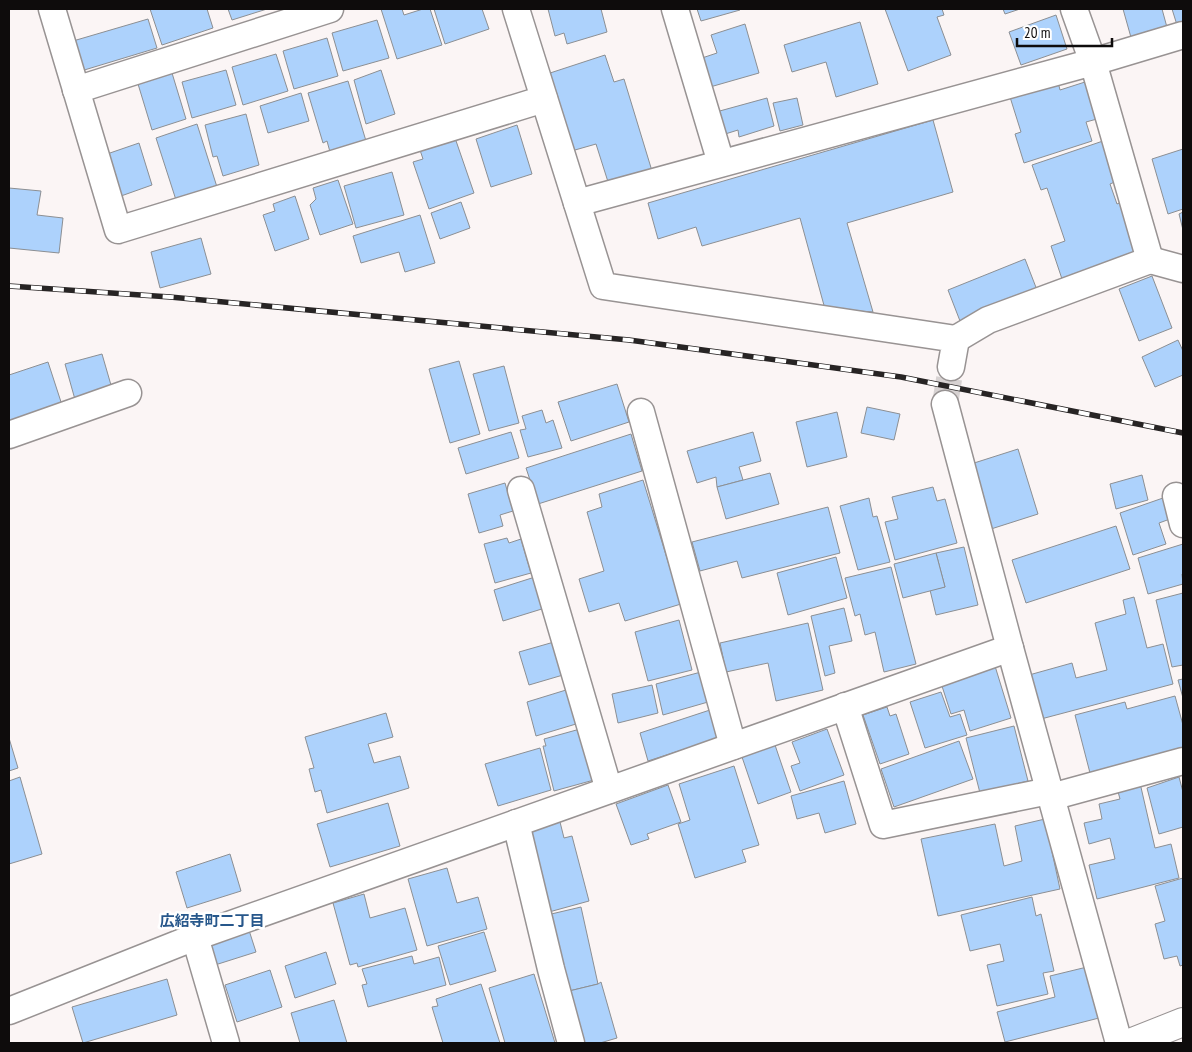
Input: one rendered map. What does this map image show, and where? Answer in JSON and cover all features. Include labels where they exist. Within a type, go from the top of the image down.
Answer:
[{"type":"street","points":[[52,9],[118,230],[544,99]]},
{"type":"street","points":[[76,90],[330,9]]},
{"type":"street","points":[[516,9],[603,286],[956,339],[988,320],[1150,260],[1183,269]]},
{"type":"street","points":[[675,9],[721,163]]},
{"type":"street","points":[[1074,9],[1093,62],[1150,260]]},
{"type":"street","points":[[577,202],[1183,36]]},
{"type":"street","points":[[951,367],[956,339]]},
{"type":"street","points":[[9,435],[128,393]]},
{"type":"street","points":[[945,404],[1119,1043]]},
{"type":"street","points":[[641,412],[733,746]]},
{"type":"street","points":[[521,490],[609,790]]},
{"type":"street","points":[[1176,496],[1183,524]]},
{"type":"street","points":[[9,1011],[195,937],[1010,648]]},
{"type":"street","points":[[845,706],[883,825],[1050,794],[1183,760]]},
{"type":"street","points":[[516,823],[571,1043]]},
{"type":"street","points":[[195,937],[226,1043]]},
{"type":"street","points":[[1130,1043],[1183,1022]]},
{"type":"building","points":[[150,9],[207,9],[213,28],[162,45]]},
{"type":"building","points":[[228,9],[267,9],[232,20]]},
{"type":"building","points":[[381,9],[402,9],[404,15],[423,9],[430,9],[442,45],[397,59]]},
{"type":"building","points":[[434,9],[482,9],[489,29],[445,44]]},
{"type":"building","points":[[548,9],[601,9],[607,32],[567,44],[564,33],[555,36]]},
{"type":"building","points":[[697,9],[740,9],[740,10],[701,21]]},
{"type":"building","points":[[885,9],[942,9],[944,15],[937,17],[951,55],[908,71]]},
{"type":"building","points":[[1003,9],[1020,9],[1005,14]]},
{"type":"building","points":[[1123,9],[1162,9],[1168,31],[1132,41]]},
{"type":"building","points":[[1172,9],[1183,9],[1183,24],[1177,25]]},
{"type":"building","points":[[1056,15],[1067,49],[1021,65],[1009,32]]},
{"type":"building","points":[[148,19],[157,48],[81,71],[73,41]]},
{"type":"building","points":[[377,20],[389,58],[343,71],[332,33]]},
{"type":"building","points":[[860,22],[878,84],[836,97],[826,62],[792,72],[784,45]]},
{"type":"building","points":[[745,24],[759,73],[710,87],[702,58],[717,53],[711,35]]},
{"type":"building","points":[[327,38],[338,76],[294,89],[283,51]]},
{"type":"building","points":[[276,54],[288,91],[243,105],[232,67]]},
{"type":"building","points":[[605,55],[614,82],[624,79],[652,171],[609,185],[596,144],[568,152],[544,75]]},
{"type":"building","points":[[226,70],[236,105],[192,118],[182,82]]},
{"type":"building","points":[[381,70],[395,114],[366,124],[354,80]]},
{"type":"building","points":[[172,73],[186,119],[152,130],[138,84]]},
{"type":"building","points":[[348,81],[366,141],[330,152],[327,141],[323,143],[308,93]]},
{"type":"building","points":[[1058,82],[1060,90],[1085,82],[1097,119],[1086,122],[1092,141],[1024,163],[1015,134],[1021,132],[1010,97]]},
{"type":"building","points":[[301,93],[309,121],[268,133],[260,106]]},
{"type":"building","points":[[767,98],[774,126],[739,137],[738,130],[722,135],[716,112]]},
{"type":"building","points":[[797,98],[803,125],[780,131],[773,103]]},
{"type":"building","points":[[246,114],[259,165],[223,176],[217,156],[213,157],[205,125]]},
{"type":"building","points":[[933,120],[953,192],[847,223],[873,312],[825,309],[800,218],[702,246],[696,227],[658,239],[648,203]]},
{"type":"building","points":[[197,124],[217,187],[176,200],[156,138]]},
{"type":"building","points":[[517,125],[532,174],[491,187],[476,139]]},
{"type":"building","points":[[454,135],[474,193],[429,209],[413,162],[423,159],[419,147]]},
{"type":"building","points":[[1103,141],[1117,181],[1110,184],[1117,204],[1122,202],[1141,259],[1064,285],[1051,246],[1065,241],[1047,188],[1041,190],[1032,165]]},
{"type":"building","points":[[139,143],[152,185],[121,196],[107,154]]},
{"type":"building","points":[[1183,149],[1183,209],[1168,214],[1152,159]]},
{"type":"building","points":[[392,172],[404,215],[356,228],[344,186]]},
{"type":"building","points":[[338,180],[353,224],[320,235],[310,205],[316,199],[313,188]]},
{"type":"building","points":[[9,188],[41,191],[37,215],[63,218],[59,253],[9,248]]},
{"type":"building","points":[[295,196],[309,239],[275,251],[263,215],[275,211],[273,204]]},
{"type":"building","points":[[461,202],[470,228],[440,239],[431,213]]},
{"type":"building","points":[[1183,212],[1183,230],[1179,214]]},
{"type":"building","points":[[420,215],[435,263],[405,272],[399,252],[361,263],[353,236]]},
{"type":"building","points":[[201,238],[211,274],[160,288],[151,252]]},
{"type":"building","points":[[1025,259],[1037,290],[960,321],[948,290]]},
{"type":"building","points":[[1152,276],[1172,328],[1139,341],[1119,289]]},
{"type":"building","points":[[1178,340],[1183,351],[1183,375],[1155,387],[1142,357]]},
{"type":"building","points":[[102,354],[113,392],[76,403],[65,364]]},
{"type":"building","points":[[459,361],[480,434],[450,443],[429,369]]},
{"type":"building","points":[[48,362],[62,405],[9,424],[9,375]]},
{"type":"building","points":[[504,366],[519,423],[489,431],[473,374]]},
{"type":"building","points":[[617,384],[629,422],[571,441],[558,402]]},
{"type":"building","points":[[867,407],[900,414],[894,440],[861,433]]},
{"type":"building","points":[[542,410],[546,423],[553,420],[562,448],[528,457],[520,430],[526,429],[522,416]]},
{"type":"building","points":[[837,412],[847,457],[807,467],[796,422]]},
{"type":"building","points":[[511,432],[519,458],[466,474],[458,448]]},
{"type":"building","points":[[753,432],[761,461],[739,467],[743,480],[717,487],[716,477],[697,483],[687,451]]},
{"type":"building","points":[[631,434],[642,471],[538,504],[526,468]]},
{"type":"building","points":[[1018,449],[1038,514],[991,529],[971,464]]},
{"type":"building","points":[[770,473],[779,504],[726,519],[717,487]]},
{"type":"building","points":[[1142,475],[1148,500],[1116,509],[1110,484]]},
{"type":"building","points":[[643,480],[681,604],[625,621],[619,603],[589,612],[579,579],[604,571],[587,512],[602,507],[599,494]]},
{"type":"building","points":[[505,483],[513,511],[500,515],[503,526],[479,533],[468,494]]},
{"type":"building","points":[[933,487],[937,501],[945,499],[957,543],[895,560],[885,522],[898,519],[892,497]]},
{"type":"building","points":[[869,498],[873,517],[877,516],[890,562],[858,570],[840,506]]},
{"type":"building","points":[[1163,498],[1170,519],[1159,523],[1166,544],[1133,555],[1120,513]]},
{"type":"building","points":[[828,507],[840,553],[742,578],[737,561],[700,571],[692,542]]},
{"type":"building","points":[[1116,526],[1130,569],[1026,603],[1012,560]]},
{"type":"building","points":[[507,538],[509,543],[521,539],[531,573],[495,583],[484,544]]},
{"type":"building","points":[[1183,544],[1183,584],[1148,594],[1138,558]]},
{"type":"building","points":[[964,547],[978,605],[936,615],[930,590],[945,587],[936,553]]},
{"type":"building","points":[[936,553],[945,587],[903,598],[894,564]]},
{"type":"building","points":[[836,557],[847,598],[788,615],[777,573]]},
{"type":"building","points":[[891,567],[916,664],[884,672],[875,632],[865,635],[860,614],[855,616],[845,578]]},
{"type":"building","points":[[535,577],[545,608],[503,621],[494,590]]},
{"type":"building","points":[[1183,593],[1183,665],[1172,667],[1156,600]]},
{"type":"building","points":[[1134,597],[1147,648],[1163,644],[1173,684],[1041,719],[1029,675],[1072,663],[1076,678],[1107,670],[1095,623],[1126,614],[1123,600]]},
{"type":"building","points":[[844,608],[852,641],[829,646],[835,673],[825,676],[811,616]]},
{"type":"building","points":[[679,620],[692,670],[648,681],[635,632]]},
{"type":"building","points":[[808,623],[823,690],[776,701],[768,663],[726,672],[720,643]]},
{"type":"building","points":[[554,642],[563,675],[529,685],[519,652]]},
{"type":"building","points":[[995,666],[1011,718],[970,731],[964,710],[951,714],[941,683]]},
{"type":"building","points":[[701,672],[708,702],[663,715],[656,684]]},
{"type":"building","points":[[1183,679],[1183,698],[1178,680]]},
{"type":"building","points":[[652,685],[658,713],[618,723],[612,694]]},
{"type":"building","points":[[566,690],[576,724],[536,736],[527,702]]},
{"type":"building","points":[[941,692],[950,717],[960,714],[967,735],[925,748],[910,702]]},
{"type":"building","points":[[1175,696],[1183,725],[1183,748],[1090,773],[1075,715],[1125,702],[1127,709]]},
{"type":"building","points":[[887,707],[890,716],[896,714],[909,754],[880,764],[863,715]]},
{"type":"building","points":[[716,708],[725,736],[648,761],[640,733]]},
{"type":"building","points":[[386,713],[393,737],[368,744],[374,763],[400,756],[409,788],[327,813],[321,790],[315,792],[309,769],[314,768],[305,737]]},
{"type":"building","points":[[1014,726],[1028,781],[980,793],[966,738]]},
{"type":"building","points":[[580,729],[594,780],[554,791],[543,746],[546,746],[544,739]]},
{"type":"building","points":[[827,729],[844,775],[800,791],[791,766],[800,763],[792,742]]},
{"type":"building","points":[[9,738],[18,768],[9,771]]},
{"type":"building","points":[[959,741],[973,779],[894,807],[881,769]]},
{"type":"building","points":[[775,745],[791,792],[758,804],[742,757]]},
{"type":"building","points":[[540,748],[551,790],[498,806],[485,764]]},
{"type":"building","points":[[734,766],[759,845],[742,850],[746,862],[695,878],[678,824],[690,820],[679,784]]},
{"type":"building","points":[[20,777],[42,854],[9,864],[9,781]]},
{"type":"building","points":[[1179,777],[1183,792],[1183,827],[1159,834],[1147,788]]},
{"type":"building","points":[[844,781],[856,824],[825,833],[819,813],[797,819],[791,796]]},
{"type":"building","points":[[1140,783],[1155,848],[1171,844],[1179,878],[1097,899],[1089,865],[1115,859],[1110,838],[1089,844],[1084,823],[1102,819],[1099,804],[1120,799],[1117,788]]},
{"type":"building","points":[[668,785],[681,822],[647,834],[649,839],[631,845],[616,804]]},
{"type":"building","points":[[388,803],[400,846],[330,867],[317,824]]},
{"type":"building","points":[[1045,819],[1060,889],[938,916],[921,839],[995,824],[1004,866],[1022,861],[1015,826]]},
{"type":"building","points":[[560,822],[564,838],[572,836],[589,901],[549,912],[528,830]]},
{"type":"building","points":[[230,854],[241,891],[187,908],[176,872]]},
{"type":"building","points":[[447,868],[457,903],[478,897],[487,929],[427,946],[408,879]]},
{"type":"building","points":[[1183,878],[1183,965],[1180,966],[1177,956],[1164,959],[1155,924],[1165,921],[1155,886]]},
{"type":"building","points":[[364,894],[370,918],[405,908],[417,950],[358,967],[357,963],[350,965],[333,903]]},
{"type":"building","points":[[1032,897],[1036,916],[1041,914],[1054,971],[1043,973],[1048,994],[997,1006],[987,965],[1004,961],[1000,944],[970,951],[961,915]]},
{"type":"building","points":[[581,907],[598,984],[565,992],[547,915]]},
{"type":"building","points":[[247,924],[256,952],[215,965],[206,937]]},
{"type":"building","points":[[484,932],[496,971],[450,985],[438,946]]},
{"type":"building","points":[[326,952],[336,984],[295,998],[285,966]]},
{"type":"building","points":[[412,956],[414,964],[439,957],[446,985],[368,1007],[362,985],[367,984],[362,969]]},
{"type":"building","points":[[1087,967],[1099,1018],[1005,1042],[997,1012],[1055,997],[1050,976]]},
{"type":"building","points":[[270,970],[282,1007],[237,1022],[225,985]]},
{"type":"building","points":[[534,974],[555,1043],[505,1043],[489,988]]},
{"type":"building","points":[[167,979],[177,1015],[83,1043],[72,1007]]},
{"type":"building","points":[[601,982],[617,1038],[600,1043],[579,1043],[565,992]]},
{"type":"building","points":[[481,984],[500,1043],[443,1043],[432,1007],[438,1006],[436,999]]},
{"type":"building","points":[[334,1000],[347,1043],[300,1043],[291,1013]]},
{"type":"tunnel","points":[[945,404],[951,367]]},
{"type":"railway","points":[[9,286],[170,297],[629,340],[901,377],[1183,433]]},
{"type":"district","name":"広紹寺町二丁目","points":[[212,921]]}]
